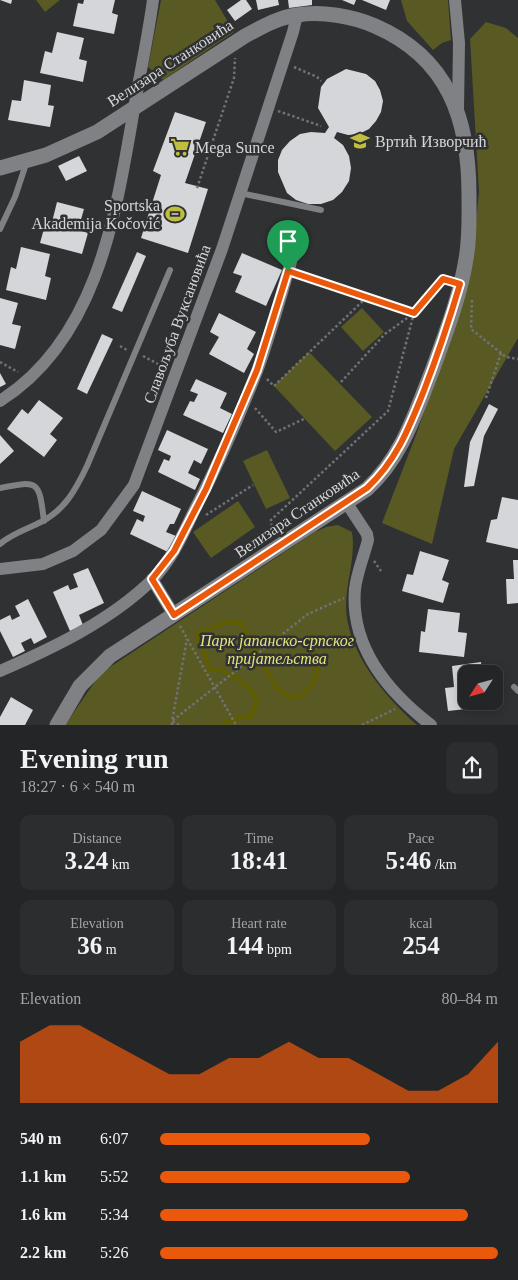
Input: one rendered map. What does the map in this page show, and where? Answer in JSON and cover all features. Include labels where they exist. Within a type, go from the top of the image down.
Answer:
[{"type":"street","points":[[0,401],[29,379],[60,344],[85,299],[96,273],[120,196],[153,0]]},
{"type":"street","points":[[455,0],[459,43],[458,109]]},
{"type":"street","name":"Велизара Станковића","points":[[0,168],[46,155],[97,132],[236,42],[262,27],[297,14],[334,15],[352,18],[395,36],[424,59],[444,83],[458,109],[466,138],[469,172],[468,244],[460,284],[441,347],[407,435],[395,457],[379,478],[346,502],[102,663],[80,686],[57,725]]},
{"type":"street","name":"Славољуба Вуксановића","points":[[0,569],[43,564],[57,560],[89,540],[101,530],[134,485],[222,249],[283,64],[297,14]]},
{"type":"street","points":[[0,671],[36,655],[95,623],[152,579],[174,551],[206,489],[257,370],[289,267]]},
{"type":"street","points":[[346,502],[367,534],[368,540],[355,595],[359,628],[368,654],[383,681],[405,704],[431,725]]},
{"type":"street","points":[[152,579],[174,615]]},
{"type":"lane","points":[[0,229],[15,196],[27,161]]},
{"type":"lane","points":[[240,193],[321,210]]},
{"type":"lane","points":[[0,544],[13,535],[44,521],[66,504],[78,485],[170,270]]},
{"type":"lane","points":[[0,488],[28,483],[35,486],[40,493],[44,521]]},
{"type":"path","points":[[197,188],[234,78],[236,42]]},
{"type":"path","points":[[283,64],[306,72],[321,81]]},
{"type":"path","points":[[268,108],[321,126]]},
{"type":"path","points":[[289,267],[414,313]]},
{"type":"path","points":[[341,382],[385,334],[414,313],[443,279],[472,287],[471,329],[502,354],[518,359]]},
{"type":"path","points":[[257,370],[274,386],[367,297]]},
{"type":"path","points":[[274,549],[270,520],[388,411],[414,313]]},
{"type":"path","points":[[486,398],[502,354]]},
{"type":"path","points":[[142,356],[158,364]]},
{"type":"path","points":[[0,362],[29,379]]},
{"type":"path","points":[[246,397],[276,432],[306,418]]},
{"type":"path","points":[[186,528],[252,485]]},
{"type":"path","points":[[172,721],[308,614],[334,601],[355,595]]},
{"type":"path","points":[[174,615],[236,725]]},
{"type":"path","points":[[172,725],[187,638]]},
{"type":"path","points":[[362,725],[405,704]]},
{"type":"path","points":[[172,721],[179,725]]},
{"type":"green space","points":[[36,0],[60,0],[45,12]]},
{"type":"green space","points":[[161,0],[215,0],[234,32],[163,80],[148,67]]},
{"type":"green space","points":[[401,0],[448,0],[451,40],[442,43],[433,50],[407,21]]},
{"type":"green space","points":[[486,22],[506,28],[518,38],[518,338],[454,449],[432,544],[382,523],[416,435],[463,300],[475,231],[479,192],[470,39]]},
{"type":"green space","points":[[362,308],[384,332],[363,351],[341,327]]},
{"type":"green space","points":[[309,352],[372,417],[335,451],[274,386]]},
{"type":"green space","points":[[267,450],[290,498],[266,509],[243,461]]},
{"type":"green space","points":[[238,501],[255,527],[211,558],[193,532]]},
{"type":"green space","name":"Парк јапанско-српског пријатељства","points":[[338,525],[352,532],[353,551],[346,607],[348,624],[353,640],[360,657],[381,687],[417,725],[65,725],[101,673],[315,532],[326,527]]},
{"type":"building","points":[[0,0],[12,0],[11,4]]},
{"type":"building","points":[[84,0],[115,0],[112,13],[118,15],[114,34],[73,26],[78,3],[83,4]]},
{"type":"building","points":[[241,0],[246,0],[252,9],[235,21],[227,10]]},
{"type":"building","points":[[256,0],[278,0],[279,5],[258,10]]},
{"type":"building","points":[[288,0],[312,0],[312,5],[289,8]]},
{"type":"building","points":[[342,0],[356,0],[354,5]]},
{"type":"building","points":[[362,0],[390,0],[386,10]]},
{"type":"building","points":[[57,32],[84,38],[79,59],[87,61],[83,82],[40,73],[45,51],[52,53]]},
{"type":"building","points":[[346,69],[366,74],[375,81],[383,101],[381,112],[369,129],[359,134],[348,135],[337,132],[334,138],[343,145],[349,156],[351,168],[349,181],[342,192],[333,200],[321,204],[308,204],[296,200],[287,193],[278,172],[278,160],[282,150],[300,134],[311,132],[325,133],[329,127],[318,108],[321,87],[327,79]]},
{"type":"building","points":[[24,80],[51,85],[48,105],[54,106],[50,127],[8,120],[12,100],[21,101]]},
{"type":"building","name":"Sportska Akademija Kočović","points":[[175,112],[206,122],[185,183],[208,189],[188,253],[141,238],[161,175],[153,171]]},
{"type":"building","points":[[79,156],[87,171],[66,181],[58,166]]},
{"type":"building","points":[[57,202],[84,209],[78,230],[88,233],[82,254],[40,243],[45,225],[51,226]]},
{"type":"building","points":[[21,247],[50,254],[45,276],[51,278],[46,300],[6,290],[11,267],[16,269]]},
{"type":"building","points":[[137,252],[146,256],[122,312],[112,308]]},
{"type":"building","points":[[242,253],[282,270],[266,306],[235,292],[242,276],[233,273]]},
{"type":"building","points":[[0,298],[18,303],[12,324],[21,326],[15,349],[0,345]]},
{"type":"building","points":[[219,313],[256,332],[247,349],[254,354],[244,373],[209,354],[219,337],[210,332]]},
{"type":"building","points":[[102,334],[113,339],[87,394],[77,389]]},
{"type":"building","points":[[0,373],[6,384],[0,387]]},
{"type":"building","points":[[196,379],[227,393],[220,408],[232,414],[223,433],[183,415],[190,401],[194,402],[198,394],[190,391]]},
{"type":"building","points":[[39,400],[63,418],[50,434],[57,440],[44,457],[7,429],[22,409],[28,414]]},
{"type":"building","points":[[489,404],[498,409],[484,436],[474,486],[464,487],[470,442]]},
{"type":"building","points":[[167,430],[208,449],[201,464],[194,460],[188,473],[200,479],[195,490],[158,472],[164,459],[169,461],[171,456],[158,450]]},
{"type":"building","points":[[0,435],[14,451],[0,464]]},
{"type":"building","points":[[142,491],[181,509],[174,524],[170,524],[166,532],[176,536],[168,552],[130,534],[137,519],[143,522],[145,516],[133,511]]},
{"type":"building","points":[[502,497],[518,500],[518,549],[486,542],[491,520],[497,519]]},
{"type":"building","points":[[420,551],[449,560],[442,580],[449,583],[443,603],[402,591],[407,574],[413,575]]},
{"type":"building","points":[[513,560],[518,560],[518,603],[507,604],[506,579],[514,579]]},
{"type":"building","points":[[88,568],[104,603],[79,615],[83,625],[70,631],[53,592],[68,585],[70,590],[78,587],[73,574]]},
{"type":"building","points":[[28,599],[47,637],[34,644],[31,638],[21,643],[25,651],[13,657],[0,631],[0,620],[10,615],[12,620],[20,616],[15,606]]},
{"type":"building","points":[[428,609],[460,613],[458,632],[467,633],[464,657],[419,652],[421,631],[425,632]]},
{"type":"building","points":[[481,662],[481,665],[459,665]]},
{"type":"building","points":[[458,665],[458,710],[448,711],[445,688],[454,687],[452,666]]},
{"type":"building","points":[[11,697],[33,710],[25,725],[0,725],[0,717]]},
{"type":"waterway","points":[[223,725],[233,719],[251,717],[257,700],[251,691],[238,680],[223,671],[208,668],[205,653],[197,634],[226,622],[241,623],[277,689],[290,697],[302,696],[314,681],[317,666],[313,653]]},
{"type":"place","name":"Вртић Изворчић","points":[[360,141]]},
{"type":"place","name":"Mega Sunce","points":[[180,147]]},
{"type":"place","name":"Sportska Akademija Kočović","points":[[175,214]]},
{"type":"route","points":[[288,271],[414,313],[443,279],[460,284],[441,347],[407,435],[395,457],[379,478],[318,521],[174,615],[152,579],[174,551],[206,489],[257,370],[288,271]]}]
